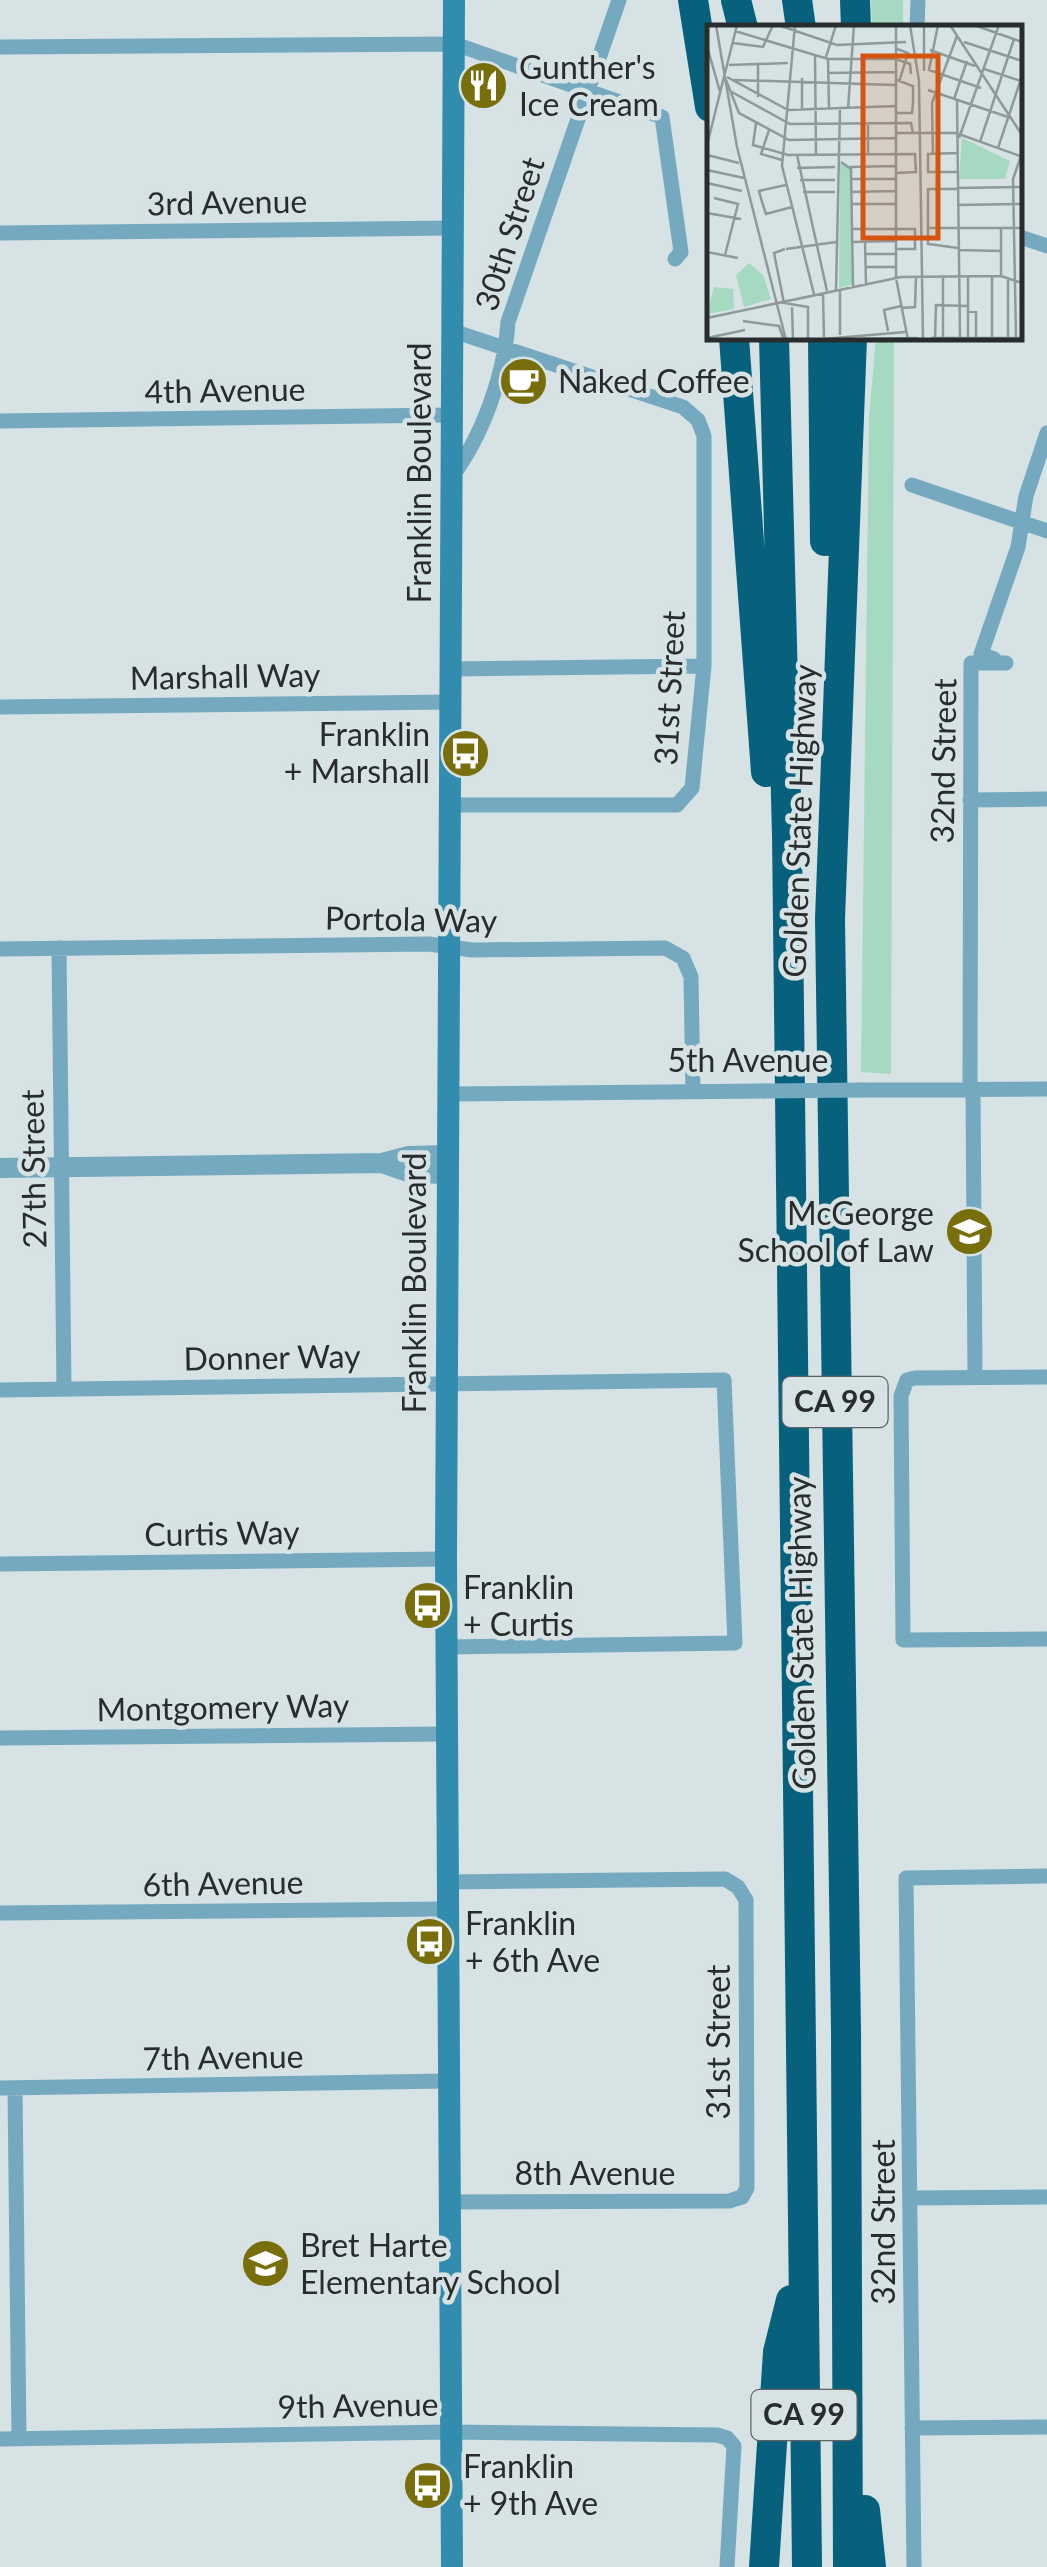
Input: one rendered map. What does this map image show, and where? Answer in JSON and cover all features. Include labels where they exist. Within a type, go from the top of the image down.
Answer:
[{"type":"highway","points":[[693,0],[707,89]]},
{"type":"highway","points":[[736,0],[745,25]]},
{"type":"highway","points":[[800,0],[802,25]]},
{"type":"highway","points":[[855,0],[856,25]]},
{"type":"highway","points":[[734,340],[788,1029]]},
{"type":"highway","name":"Golden State Highway","points":[[774,340],[788,1029],[800,2264],[808,2567]]},
{"type":"highway","points":[[823,340],[830,919]]},
{"type":"highway","name":"Golden State Highway","points":[[848,2567],[846,2031],[830,919],[852,340]]},
{"type":"highway","points":[[764,2567],[778,2352],[800,2264]]},
{"type":"highway","points":[[846,2322],[871,2567]]},
{"type":"main road","name":"Franklin Boulevard","points":[[452,2567],[446,1383],[454,0]]},
{"type":"street","name":"30th Street","points":[[449,480],[470,453],[506,348],[508,322],[620,0]]},
{"type":"street","points":[[917,25],[918,0]]},
{"type":"street","points":[[0,48],[455,44],[662,116],[681,252],[675,260]]},
{"type":"street","name":"3rd Avenue","points":[[0,234],[454,228]]},
{"type":"street","points":[[1022,238],[1047,246]]},
{"type":"street","points":[[453,331],[506,348]]},
{"type":"street","name":"31st Street","points":[[448,804],[677,805],[692,788],[704,666],[704,436],[698,420],[683,407],[506,348]]},
{"type":"street","name":"4th Avenue","points":[[0,421],[450,415]]},
{"type":"street","name":"32nd Street","points":[[975,1377],[971,663],[1006,662],[981,654],[1018,547],[1047,433]]},
{"type":"street","points":[[912,485],[1047,531]]},
{"type":"street","points":[[451,669],[704,666]]},
{"type":"street","name":"Marshall Way","points":[[0,707],[451,702]]},
{"type":"street","points":[[970,800],[1047,799]]},
{"type":"street","name":"27th Street","points":[[59,948],[64,1390]]},
{"type":"street","name":"Portola Way","points":[[0,949],[665,948],[683,958],[691,976],[693,1092]]},
{"type":"street","name":"5th Avenue","points":[[449,1094],[1047,1089]]},
{"type":"street","points":[[0,1168],[382,1163],[409,1156],[448,1164]]},
{"type":"street","points":[[1047,1376],[907,1380],[901,1396],[903,1640],[1047,1640]]},
{"type":"street","name":"Donner Way","points":[[0,1390],[724,1380],[734,1643],[446,1646]]},
{"type":"street","name":"Curtis Way","points":[[0,1564],[446,1559]]},
{"type":"street","name":"Montgomery Way","points":[[0,1738],[446,1734]]},
{"type":"street","name":"32nd Street","points":[[914,2567],[906,1878],[1047,1876]]},
{"type":"street","name":"31st Street","points":[[447,1882],[724,1879],[738,1887],[746,1900],[747,2188],[742,2196]]},
{"type":"street","name":"6th Avenue","points":[[0,1913],[447,1909]]},
{"type":"street","name":"7th Avenue","points":[[7,2088],[448,2081]]},
{"type":"street","points":[[7,2088],[19,2439]]},
{"type":"street","name":"8th Avenue","points":[[448,2202],[729,2201],[742,2196]]},
{"type":"street","points":[[911,2198],[1047,2197]]},
{"type":"street","points":[[912,2428],[1047,2427]]},
{"type":"street","name":"9th Avenue","points":[[0,2439],[450,2432],[717,2436],[728,2438],[734,2446],[727,2567]]},
{"type":"green space","points":[[871,0],[903,0],[903,25],[872,25]]},
{"type":"green space","points":[[876,340],[894,340],[891,1074],[861,1072],[869,418]]},
{"type":"place","name":"Gunther's Ice Cream","points":[[484,86]]},
{"type":"place","name":"Naked Coffee","points":[[523,382]]},
{"type":"place","name":"Franklin + Marshall","points":[[465,753]]},
{"type":"place","name":"McGeorge School of Law","points":[[969,1232]]},
{"type":"place","name":"Franklin + Curtis","points":[[428,1606]]},
{"type":"place","name":"Franklin + 6th Ave","points":[[430,1942]]},
{"type":"place","name":"Bret Harte Elementary School","points":[[265,2264]]},
{"type":"place","name":"Franklin + 9th Ave","points":[[428,2485]]}]
